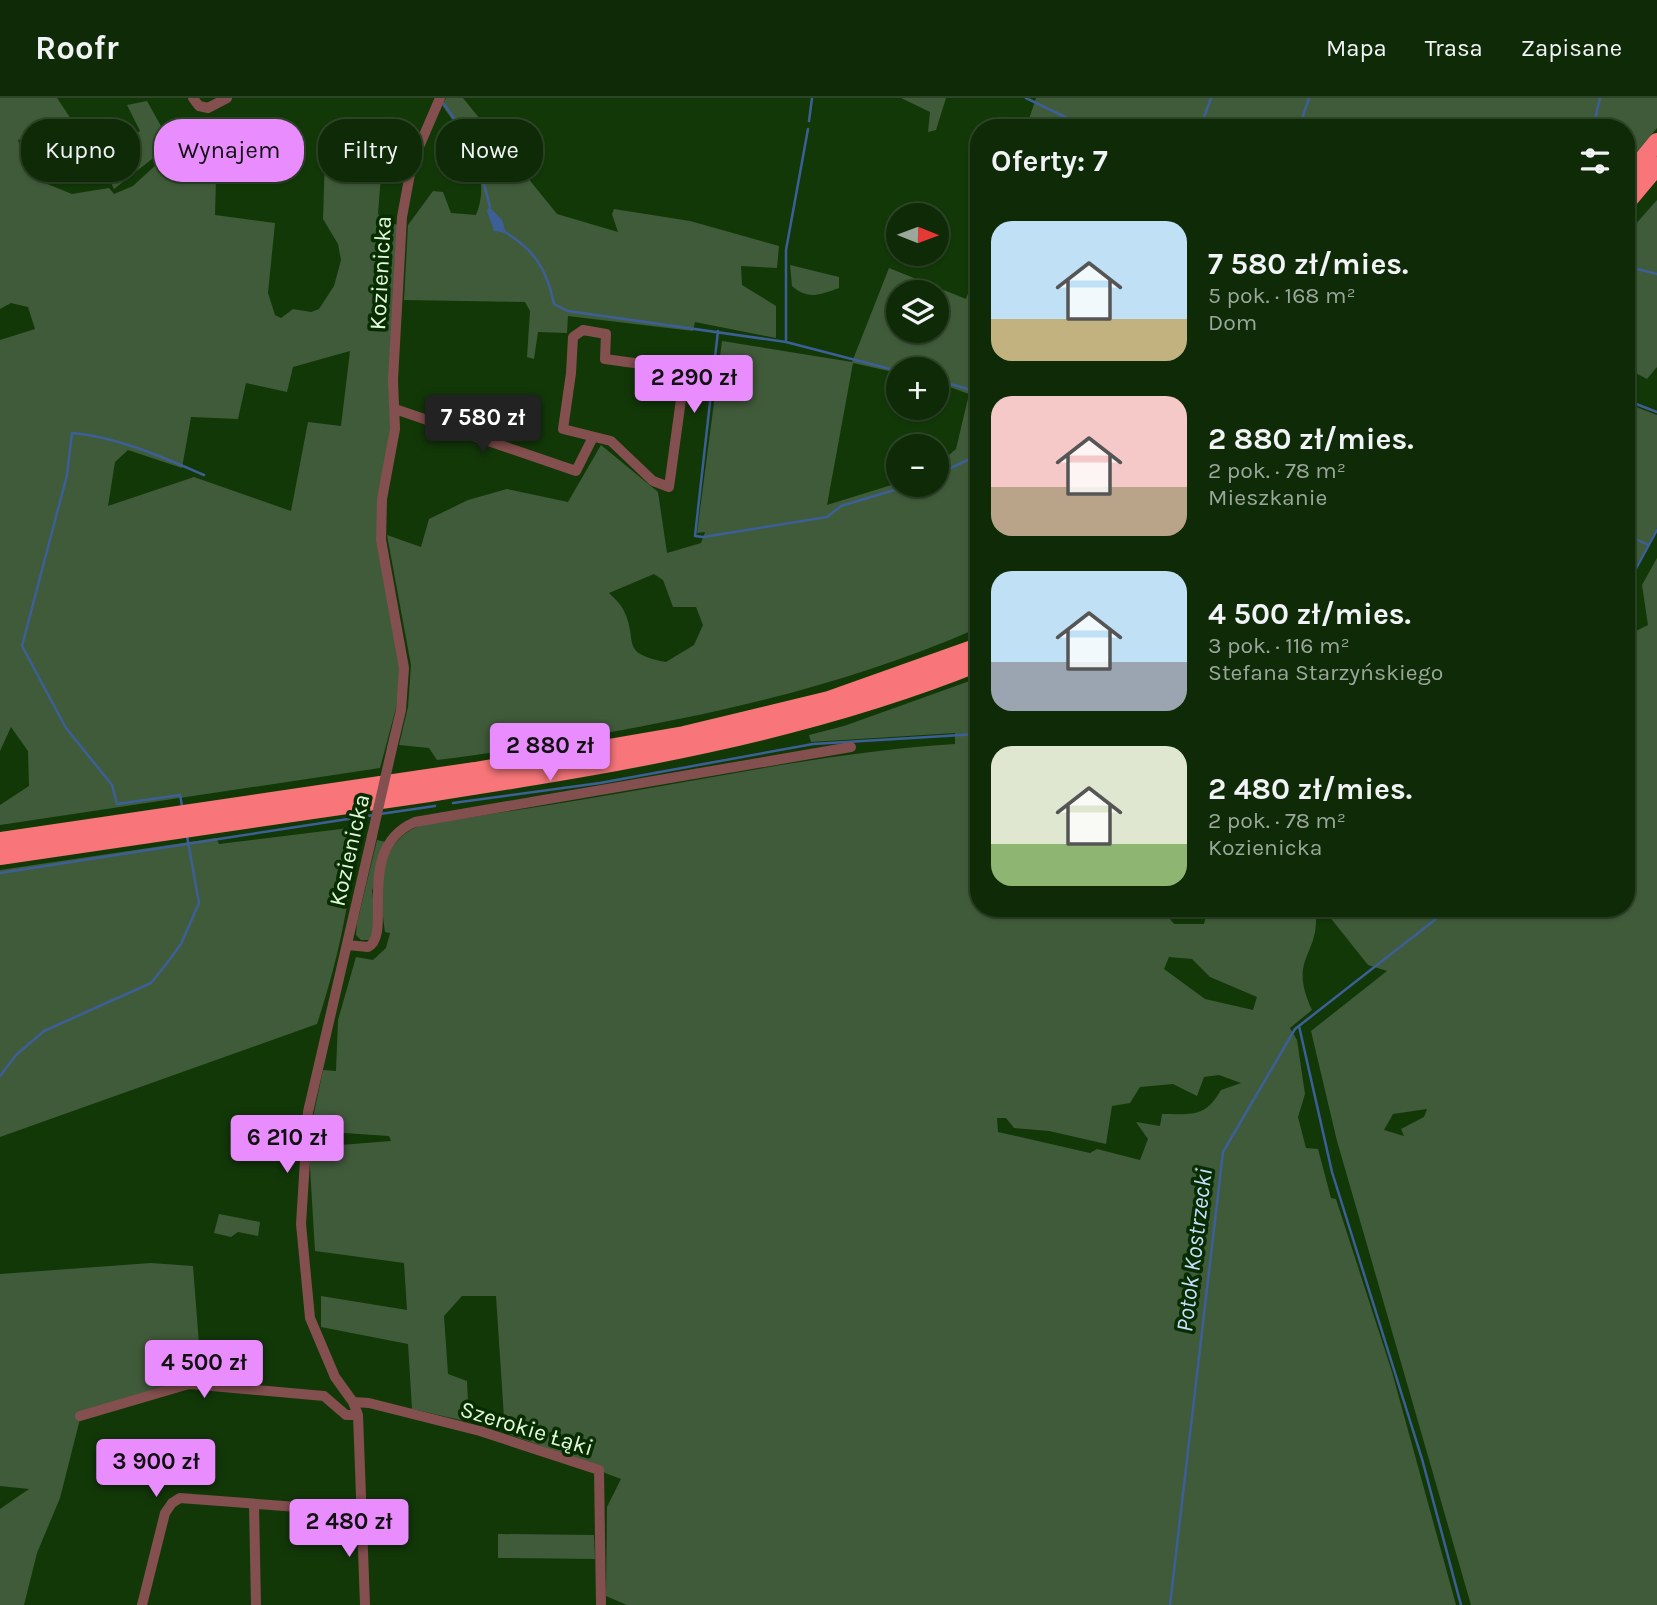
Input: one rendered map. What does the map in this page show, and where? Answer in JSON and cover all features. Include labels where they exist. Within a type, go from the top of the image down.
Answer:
[{"type":"highway","points":[[1635,169],[1657,142]]},
{"type":"highway","points":[[1635,192],[1657,166]]},
{"type":"highway","points":[[0,841],[475,771],[684,735],[829,700],[970,650]]},
{"type":"highway","points":[[0,856],[502,782],[673,753],[794,725],[856,707],[970,666]]},
{"type":"street","points":[[193,98],[199,106],[208,108],[227,98]]},
{"type":"street","name":"Kozienicka","points":[[365,1605],[358,1415],[353,1402],[335,1377],[310,1318],[301,1224],[308,1112],[401,710],[404,668],[381,526],[382,499],[394,449],[394,380],[404,205],[412,163],[440,98]]},
{"type":"street","points":[[577,331],[606,334],[605,359],[685,370],[669,487],[653,481],[611,441],[593,437],[563,429],[573,337],[577,331]]},
{"type":"street","points":[[396,410],[576,471],[593,437]]},
{"type":"street","points":[[347,946],[368,947],[376,942],[379,932],[376,891],[379,870],[396,834],[415,822],[851,747]]},
{"type":"street","points":[[80,1416],[189,1384],[324,1396],[346,1415],[358,1415]]},
{"type":"street","name":"Szerokie Łąki","points":[[353,1402],[369,1403],[480,1431],[599,1471],[601,1605]]},
{"type":"street","points":[[142,1605],[165,1513],[172,1503],[180,1498],[363,1512]]},
{"type":"street","points":[[254,1504],[256,1605]]},
{"type":"green space","points":[[0,98],[57,98],[71,119],[21,119],[21,139],[18,140],[21,149],[21,182],[42,182],[72,194],[109,188],[114,194],[140,182],[154,167],[154,182],[216,182],[215,215],[275,223],[268,293],[275,315],[281,318],[293,309],[311,312],[319,309],[334,286],[341,260],[338,244],[323,219],[324,182],[380,182],[378,214],[384,221],[398,225],[391,424],[377,519],[378,543],[397,641],[400,676],[396,708],[380,768],[0,825],[0,805],[29,786],[28,751],[11,727],[0,751],[0,340],[35,329],[28,307],[11,303],[0,309]],"holes":[[[350,351],[341,426],[308,422],[291,511],[194,477],[108,506],[115,462],[128,450],[182,468],[191,417],[238,419],[246,383],[287,392],[293,367]]]},
{"type":"green space","points":[[446,98],[463,98],[480,119],[452,119],[442,105]]},
{"type":"green space","points":[[901,98],[946,98],[936,130],[928,132],[930,112]]},
{"type":"green space","points":[[1036,98],[1657,98],[1657,128],[1635,154],[1635,119],[1029,119]]},
{"type":"green space","points":[[147,101],[157,119],[154,119],[154,157],[140,168],[140,119],[134,119],[127,105]]},
{"type":"green space","points":[[111,182],[123,182],[114,189]]},
{"type":"green space","points":[[481,182],[531,182],[557,214],[618,232],[612,214],[614,209],[690,221],[779,246],[777,268],[741,266],[742,285],[776,306],[776,338],[695,322],[693,331],[568,316],[567,333],[538,332],[534,359],[527,357],[530,311],[525,302],[404,300],[408,225],[433,191],[443,192],[451,213],[476,215]]},
{"type":"green space","points":[[1657,200],[1657,367],[1647,379],[1635,373],[1635,225]]},
{"type":"green space","points":[[790,265],[839,277],[839,288],[820,294],[803,293],[792,286]]},
{"type":"green space","points":[[889,268],[919,280],[886,280],[886,343],[949,343],[949,292],[966,299],[970,288],[970,631],[838,680],[742,705],[644,726],[437,760],[429,748],[399,745],[408,707],[411,665],[387,535],[421,547],[429,519],[468,500],[507,489],[568,502],[601,445],[658,492],[667,553],[701,543],[705,532],[697,533],[722,341],[852,362]],"holes":[[[886,357],[949,357],[949,387],[969,394],[956,449],[949,455],[949,497],[886,497],[886,487],[827,505],[853,363],[886,370]],[[654,574],[663,580],[673,607],[696,607],[703,625],[694,645],[666,662],[641,655],[636,650],[623,608],[609,593]]]},
{"type":"green space","points":[[1635,406],[1657,415],[1657,528],[1635,568]]},
{"type":"green space","points":[[1657,558],[1657,1605],[1471,1605],[1337,1141],[1311,1031],[1387,971],[1368,965],[1330,917],[1635,917],[1635,632],[1648,625],[1642,585]],"holes":[[[1427,1109],[1424,1117],[1401,1129],[1404,1136],[1384,1130],[1393,1114]]]},
{"type":"green space","points":[[970,681],[970,917],[1168,917],[1174,924],[1204,924],[1206,917],[1316,917],[1313,941],[1303,968],[1305,993],[1312,1010],[1290,1028],[1297,1040],[1305,1094],[1298,1117],[1306,1148],[1318,1149],[1331,1198],[1336,1199],[1392,1372],[1456,1605],[627,1605],[606,1596],[607,1507],[621,1479],[605,1473],[600,1467],[505,1433],[496,1296],[462,1296],[444,1316],[448,1374],[467,1381],[469,1422],[412,1409],[408,1344],[321,1327],[321,1296],[407,1310],[404,1263],[315,1251],[309,1151],[315,1147],[391,1141],[389,1136],[315,1131],[312,1122],[323,1070],[336,1071],[338,1020],[356,957],[373,960],[386,948],[390,933],[385,932],[382,885],[388,856],[406,833],[421,825],[791,764],[872,752],[955,744],[955,733],[811,742],[809,735],[844,726]],"holes":[[[1169,957],[1192,959],[1210,977],[1257,997],[1253,1010],[1205,999],[1164,969]],[[1219,1075],[1241,1083],[1221,1090],[1209,1106],[1197,1113],[1162,1114],[1160,1126],[1136,1122],[1148,1139],[1140,1160],[1097,1149],[1090,1153],[998,1132],[997,1118],[1006,1118],[1014,1128],[1049,1131],[1106,1144],[1112,1106],[1130,1103],[1140,1087],[1173,1084],[1197,1096],[1204,1077]]]},
{"type":"green space","points":[[357,827],[343,927],[317,1024],[0,1137],[0,870],[216,838],[219,844]]},
{"type":"green space","points":[[377,840],[386,842],[372,891],[378,931],[372,940],[361,940],[356,935],[357,923]]},
{"type":"green space","points":[[219,1214],[260,1222],[258,1236],[238,1232],[231,1237],[214,1233]]},
{"type":"green space","points":[[151,1263],[193,1266],[202,1383],[80,1419],[60,1498],[37,1553],[24,1605],[0,1605],[0,1509],[29,1489],[0,1486],[0,1274]]},
{"type":"green space","points":[[498,1534],[594,1535],[595,1559],[498,1558]]},
{"type":"water","points":[[489,207],[502,220],[506,233],[494,231],[487,211]]},
{"type":"waterway","points":[[809,121],[812,98]]},
{"type":"waterway","points":[[1026,98],[1069,119]]},
{"type":"waterway","points":[[1203,119],[1211,98]]},
{"type":"waterway","points":[[1302,119],[1309,98]]},
{"type":"waterway","points":[[1595,119],[1600,98]]},
{"type":"waterway","points":[[444,104],[475,149],[490,207]]},
{"type":"waterway","points":[[786,340],[786,250],[808,129]]},
{"type":"waterway","points":[[503,231],[523,245],[538,261],[554,304],[568,311],[786,342],[886,368]]},
{"type":"waterway","points":[[1635,268],[1657,274]]},
{"type":"waterway","points":[[718,331],[695,536],[703,537],[827,517],[841,506],[886,492]]},
{"type":"waterway","points":[[949,384],[970,390]]},
{"type":"waterway","points":[[1635,403],[1657,412]]},
{"type":"waterway","points":[[182,806],[180,795],[117,804],[112,785],[66,728],[22,646],[67,475],[72,433],[123,443],[204,475]]},
{"type":"waterway","points":[[949,469],[970,459]]},
{"type":"waterway","name":"Potok Kostrzecki","points":[[1635,570],[1657,530]]},
{"type":"waterway","points":[[1635,538],[1648,545]]},
{"type":"waterway","points":[[453,803],[600,783],[813,744],[970,734]]},
{"type":"waterway","points":[[380,814],[435,806]]},
{"type":"waterway","points":[[0,873],[374,815]]},
{"type":"waterway","points":[[0,1076],[16,1055],[44,1031],[151,983],[167,963],[181,944],[199,903],[187,836]]},
{"type":"waterway","name":"Potok Kostrzecki","points":[[1170,1605],[1223,1152],[1295,1029],[1438,917]]},
{"type":"waterway","points":[[1299,1026],[1332,1172],[1422,1459],[1461,1605]]}]
